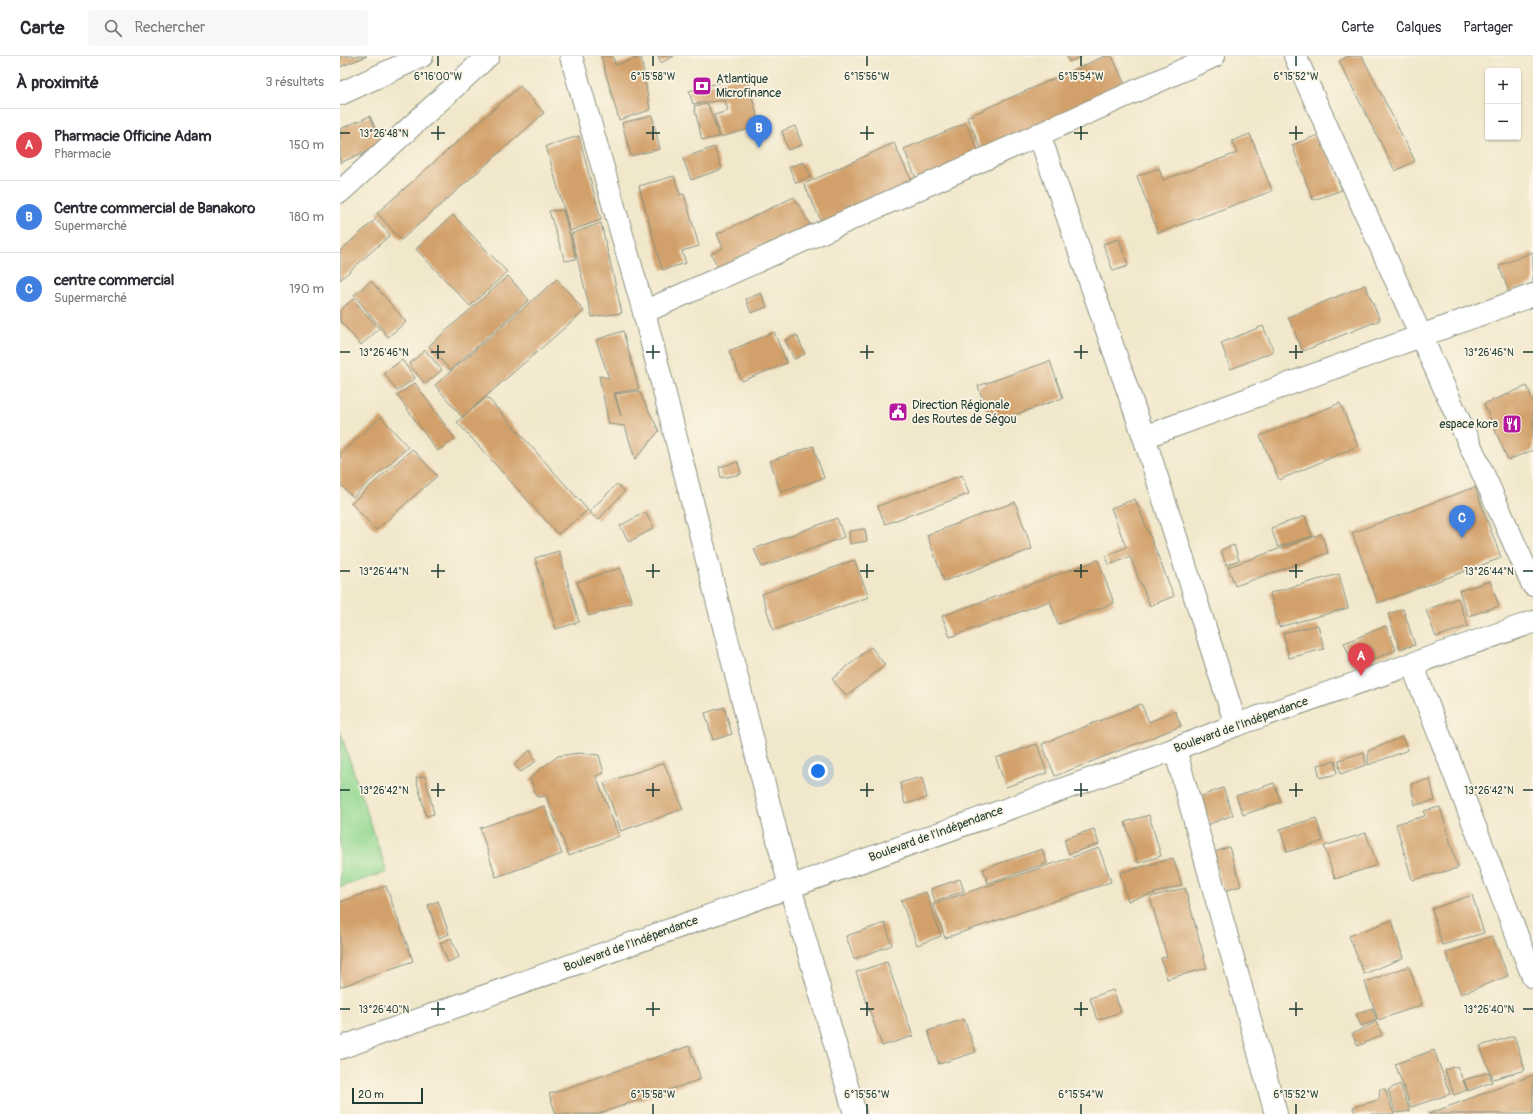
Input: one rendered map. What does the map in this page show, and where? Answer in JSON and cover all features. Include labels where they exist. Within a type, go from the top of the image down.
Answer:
[{"type":"main road","points":[[340,94],[422,56]]},
{"type":"main road","points":[[340,192],[488,56]]},
{"type":"main road","points":[[571,56],[644,312],[790,887],[855,1114]]},
{"type":"main road","points":[[644,312],[1214,56]]},
{"type":"main road","points":[[1295,56],[1533,585]]},
{"type":"main road","points":[[1039,134],[1144,437],[1236,725]]},
{"type":"main road","points":[[1144,437],[1533,295]]},
{"type":"main road","name":"Boulevard de l'Indépendance","points":[[340,1048],[1175,749],[1236,725],[1533,622]]},
{"type":"main road","points":[[1412,664],[1533,976]]},
{"type":"main road","points":[[1175,749],[1276,1114]]},
{"type":"green space","points":[[340,731],[387,872],[340,887]]},
{"type":"building","points":[[340,56],[367,56],[340,67]]},
{"type":"building","points":[[601,56],[613,56],[615,65],[641,57],[650,110],[619,120]]},
{"type":"building","points":[[658,56],[674,56],[661,63]]},
{"type":"building","points":[[1067,56],[1083,56],[1069,62]]},
{"type":"building","points":[[1105,56],[1112,56],[1128,91],[984,155],[967,117]]},
{"type":"building","points":[[1348,56],[1362,56],[1415,161],[1395,171],[1339,61]]},
{"type":"building","points":[[746,75],[760,126],[720,137],[714,115],[728,111],[725,100],[693,104],[689,91]]},
{"type":"building","points":[[520,86],[544,113],[401,240],[377,213]]},
{"type":"building","points":[[708,104],[719,137],[702,140],[694,106]]},
{"type":"building","points":[[652,115],[660,149],[631,156],[622,123]]},
{"type":"building","points":[[370,116],[382,144],[340,163],[340,129]]},
{"type":"building","points":[[966,123],[981,157],[918,183],[904,149]]},
{"type":"building","points":[[795,126],[802,145],[788,150],[782,131]]},
{"type":"building","points":[[1250,134],[1272,191],[1158,233],[1137,176],[1159,168],[1163,180],[1237,153],[1232,141]]},
{"type":"building","points":[[1321,134],[1342,190],[1313,200],[1292,145]]},
{"type":"building","points":[[579,136],[601,220],[570,231],[546,146]]},
{"type":"building","points":[[894,143],[913,184],[823,225],[804,184]]},
{"type":"building","points":[[714,147],[722,169],[691,180],[683,158]]},
{"type":"building","points":[[804,162],[811,177],[796,183],[789,167]]},
{"type":"building","points":[[674,176],[680,195],[684,194],[699,246],[682,251],[686,263],[662,270],[639,186]]},
{"type":"building","points":[[794,197],[812,228],[720,271],[711,254],[723,248],[717,234]]},
{"type":"building","points":[[563,210],[576,259],[565,261],[549,211]]},
{"type":"building","points":[[453,215],[507,272],[470,306],[416,249]]},
{"type":"building","points":[[376,219],[390,235],[340,280],[340,251]]},
{"type":"building","points":[[601,223],[622,313],[592,317],[571,234]]},
{"type":"building","points":[[1119,239],[1128,266],[1113,271],[1103,244]]},
{"type":"building","points":[[1533,252],[1533,283],[1509,292],[1499,266]]},
{"type":"building","points":[[508,276],[529,300],[450,370],[429,346]]},
{"type":"building","points":[[557,279],[584,311],[462,417],[435,385]]},
{"type":"building","points":[[371,281],[406,322],[388,337],[354,295]]},
{"type":"building","points":[[1365,285],[1380,320],[1303,351],[1288,317]]},
{"type":"building","points":[[761,293],[767,307],[751,313],[746,299]]},
{"type":"building","points":[[353,299],[379,329],[361,345],[340,321],[340,310]]},
{"type":"building","points":[[1263,326],[1274,351],[1231,369],[1221,343]]},
{"type":"building","points":[[623,331],[639,389],[614,393],[621,416],[615,394],[639,391],[659,431],[635,459],[625,426],[609,424],[599,376],[609,378],[596,340]]},
{"type":"building","points":[[774,332],[787,363],[742,381],[729,351]]},
{"type":"building","points":[[797,335],[805,354],[794,359],[785,340]]},
{"type":"building","points":[[425,350],[442,370],[425,384],[409,364]]},
{"type":"building","points":[[402,360],[415,378],[397,391],[384,373]]},
{"type":"building","points":[[1050,361],[1063,398],[991,423],[978,386]]},
{"type":"building","points":[[415,383],[455,439],[437,451],[397,395]]},
{"type":"building","points":[[1527,386],[1533,400],[1533,450],[1508,460],[1484,404]]},
{"type":"building","points":[[487,397],[588,510],[558,534],[457,422]]},
{"type":"building","points":[[1340,403],[1358,446],[1279,480],[1260,436]]},
{"type":"building","points":[[381,417],[408,447],[353,497],[340,484],[340,454]]},
{"type":"building","points":[[813,446],[824,478],[781,492],[770,461]]},
{"type":"building","points":[[412,449],[437,476],[376,530],[351,503]]},
{"type":"building","points":[[738,462],[741,474],[721,478],[719,467]]},
{"type":"building","points":[[962,475],[969,494],[885,524],[878,506]]},
{"type":"building","points":[[617,484],[625,491],[598,520],[589,512]]},
{"type":"building","points":[[1475,487],[1501,558],[1378,603],[1352,533]]},
{"type":"building","points":[[1135,499],[1174,596],[1150,606],[1130,557],[1109,565],[1106,556],[1126,547],[1111,508]]},
{"type":"building","points":[[1015,502],[1032,549],[944,581],[927,535]]},
{"type":"building","points":[[645,512],[654,528],[629,542],[620,526]]},
{"type":"building","points":[[1305,516],[1312,536],[1278,547],[1271,528]]},
{"type":"building","points":[[837,518],[844,537],[762,567],[754,549]]},
{"type":"building","points":[[865,529],[867,541],[850,544],[849,531]]},
{"type":"building","points":[[1321,534],[1328,553],[1235,586],[1228,567]]},
{"type":"building","points":[[1234,545],[1239,560],[1226,565],[1221,550]]},
{"type":"building","points":[[559,551],[579,622],[556,629],[535,558]]},
{"type":"building","points":[[854,560],[869,597],[773,630],[762,594]]},
{"type":"building","points":[[1098,560],[1114,603],[1058,624],[1050,601],[950,637],[942,616]]},
{"type":"building","points":[[620,568],[632,602],[589,616],[577,582]]},
{"type":"building","points":[[1339,574],[1348,608],[1279,627],[1270,593]]},
{"type":"building","points":[[1490,581],[1499,606],[1468,616],[1459,591]]},
{"type":"building","points":[[1458,598],[1468,626],[1436,637],[1426,610]]},
{"type":"building","points":[[1403,609],[1415,645],[1400,649],[1388,614]]},
{"type":"building","points":[[1318,625],[1324,649],[1289,658],[1283,633]]},
{"type":"building","points":[[1386,626],[1396,650],[1354,667],[1344,643]]},
{"type":"building","points":[[871,647],[885,665],[847,696],[832,679]]},
{"type":"building","points":[[1141,704],[1149,722],[1175,711],[1181,726],[1055,776],[1042,744]]},
{"type":"building","points":[[724,707],[732,734],[713,740],[705,713]]},
{"type":"building","points":[[1402,737],[1408,750],[1368,765],[1368,751]]},
{"type":"building","points":[[1037,744],[1047,773],[1006,787],[996,758]]},
{"type":"building","points":[[530,750],[536,761],[521,772],[514,765]]},
{"type":"building","points":[[1364,752],[1366,765],[1340,774],[1339,760]]},
{"type":"building","points":[[579,753],[599,755],[604,773],[596,776],[619,836],[569,856],[546,796],[537,797],[530,779],[539,770],[558,756]]},
{"type":"building","points":[[1335,761],[1337,774],[1320,778],[1317,765]]},
{"type":"building","points":[[664,763],[683,809],[621,831],[604,783]]},
{"type":"building","points":[[425,776],[434,814],[426,816],[416,778]]},
{"type":"building","points":[[922,777],[927,798],[905,804],[900,783]]},
{"type":"building","points":[[1430,779],[1435,801],[1415,805],[1411,784]]},
{"type":"building","points":[[1274,783],[1281,802],[1243,815],[1236,796]]},
{"type":"building","points":[[1223,788],[1233,815],[1202,827],[1191,800]]},
{"type":"building","points":[[544,806],[562,854],[496,877],[480,828]]},
{"type":"building","points":[[1440,807],[1458,868],[1412,880],[1396,824],[1425,816],[1424,811]]},
{"type":"building","points":[[1149,815],[1161,856],[1138,863],[1125,822]]},
{"type":"building","points":[[1316,818],[1323,841],[1287,852],[1280,829]]},
{"type":"building","points":[[1094,829],[1099,844],[1069,854],[1064,839]]},
{"type":"building","points":[[1366,833],[1377,865],[1335,879],[1324,846]]},
{"type":"building","points":[[1229,847],[1241,886],[1224,891],[1212,853]]},
{"type":"building","points":[[1099,848],[1111,882],[945,938],[933,904]]},
{"type":"building","points":[[1042,849],[1047,863],[988,883],[983,869]]},
{"type":"building","points":[[1173,858],[1182,885],[1128,901],[1120,873]]},
{"type":"building","points":[[960,879],[964,891],[935,901],[931,889]]},
{"type":"building","points":[[386,886],[413,961],[340,987],[340,902]]},
{"type":"building","points":[[1185,888],[1207,968],[1167,979],[1161,958],[1167,957],[1150,897]]},
{"type":"building","points":[[926,892],[941,936],[917,945],[901,900]]},
{"type":"building","points":[[1472,895],[1484,933],[1442,945],[1432,909]]},
{"type":"building","points":[[438,901],[449,934],[439,938],[428,905]]},
{"type":"building","points":[[1392,920],[1403,958],[1364,974],[1349,936]]},
{"type":"building","points":[[885,923],[892,945],[854,959],[846,936]]},
{"type":"building","points":[[1492,936],[1508,976],[1461,994],[1446,953]]},
{"type":"building","points":[[451,938],[459,957],[448,962],[440,943]]},
{"type":"building","points":[[887,962],[913,1036],[882,1046],[856,972]]},
{"type":"building","points":[[1409,966],[1422,1005],[1378,1020],[1365,982]]},
{"type":"building","points":[[1113,990],[1121,1012],[1097,1020],[1090,998]]},
{"type":"building","points":[[1372,1008],[1377,1020],[1361,1026],[1356,1014]]},
{"type":"building","points":[[964,1019],[976,1052],[939,1064],[928,1031]]},
{"type":"building","points":[[1376,1022],[1382,1035],[1358,1046],[1352,1034]]},
{"type":"building","points":[[1514,1036],[1525,1070],[1493,1079],[1480,1046]]},
{"type":"building","points":[[689,1046],[701,1079],[598,1114],[556,1114],[549,1094]]},
{"type":"building","points":[[1434,1050],[1450,1094],[1411,1107],[1395,1064]]},
{"type":"building","points":[[1457,1066],[1467,1090],[1454,1095],[1445,1070]]},
{"type":"building","points":[[1489,1072],[1492,1082],[1468,1091],[1464,1080]]},
{"type":"building","points":[[1533,1075],[1533,1114],[1428,1114]]},
{"type":"building","points":[[1400,1084],[1410,1111],[1396,1113],[1388,1090]]},
{"type":"building","points":[[1380,1089],[1385,1089],[1394,1114],[1355,1114],[1353,1107],[1379,1100]]},
{"type":"place","name":"Atlantique Microfinance","points":[[702,86]]},
{"type":"place","name":"Centre commercial de Banakoro","points":[[759,148]]},
{"type":"place","name":"Direction Régionale des Routes de Ségou","points":[[898,412]]},
{"type":"place","name":"espace kora","points":[[1512,424]]},
{"type":"place","name":"centre commercial","points":[[1462,538]]},
{"type":"place","name":"Pharmacie Officine Adam","points":[[1361,676]]}]
